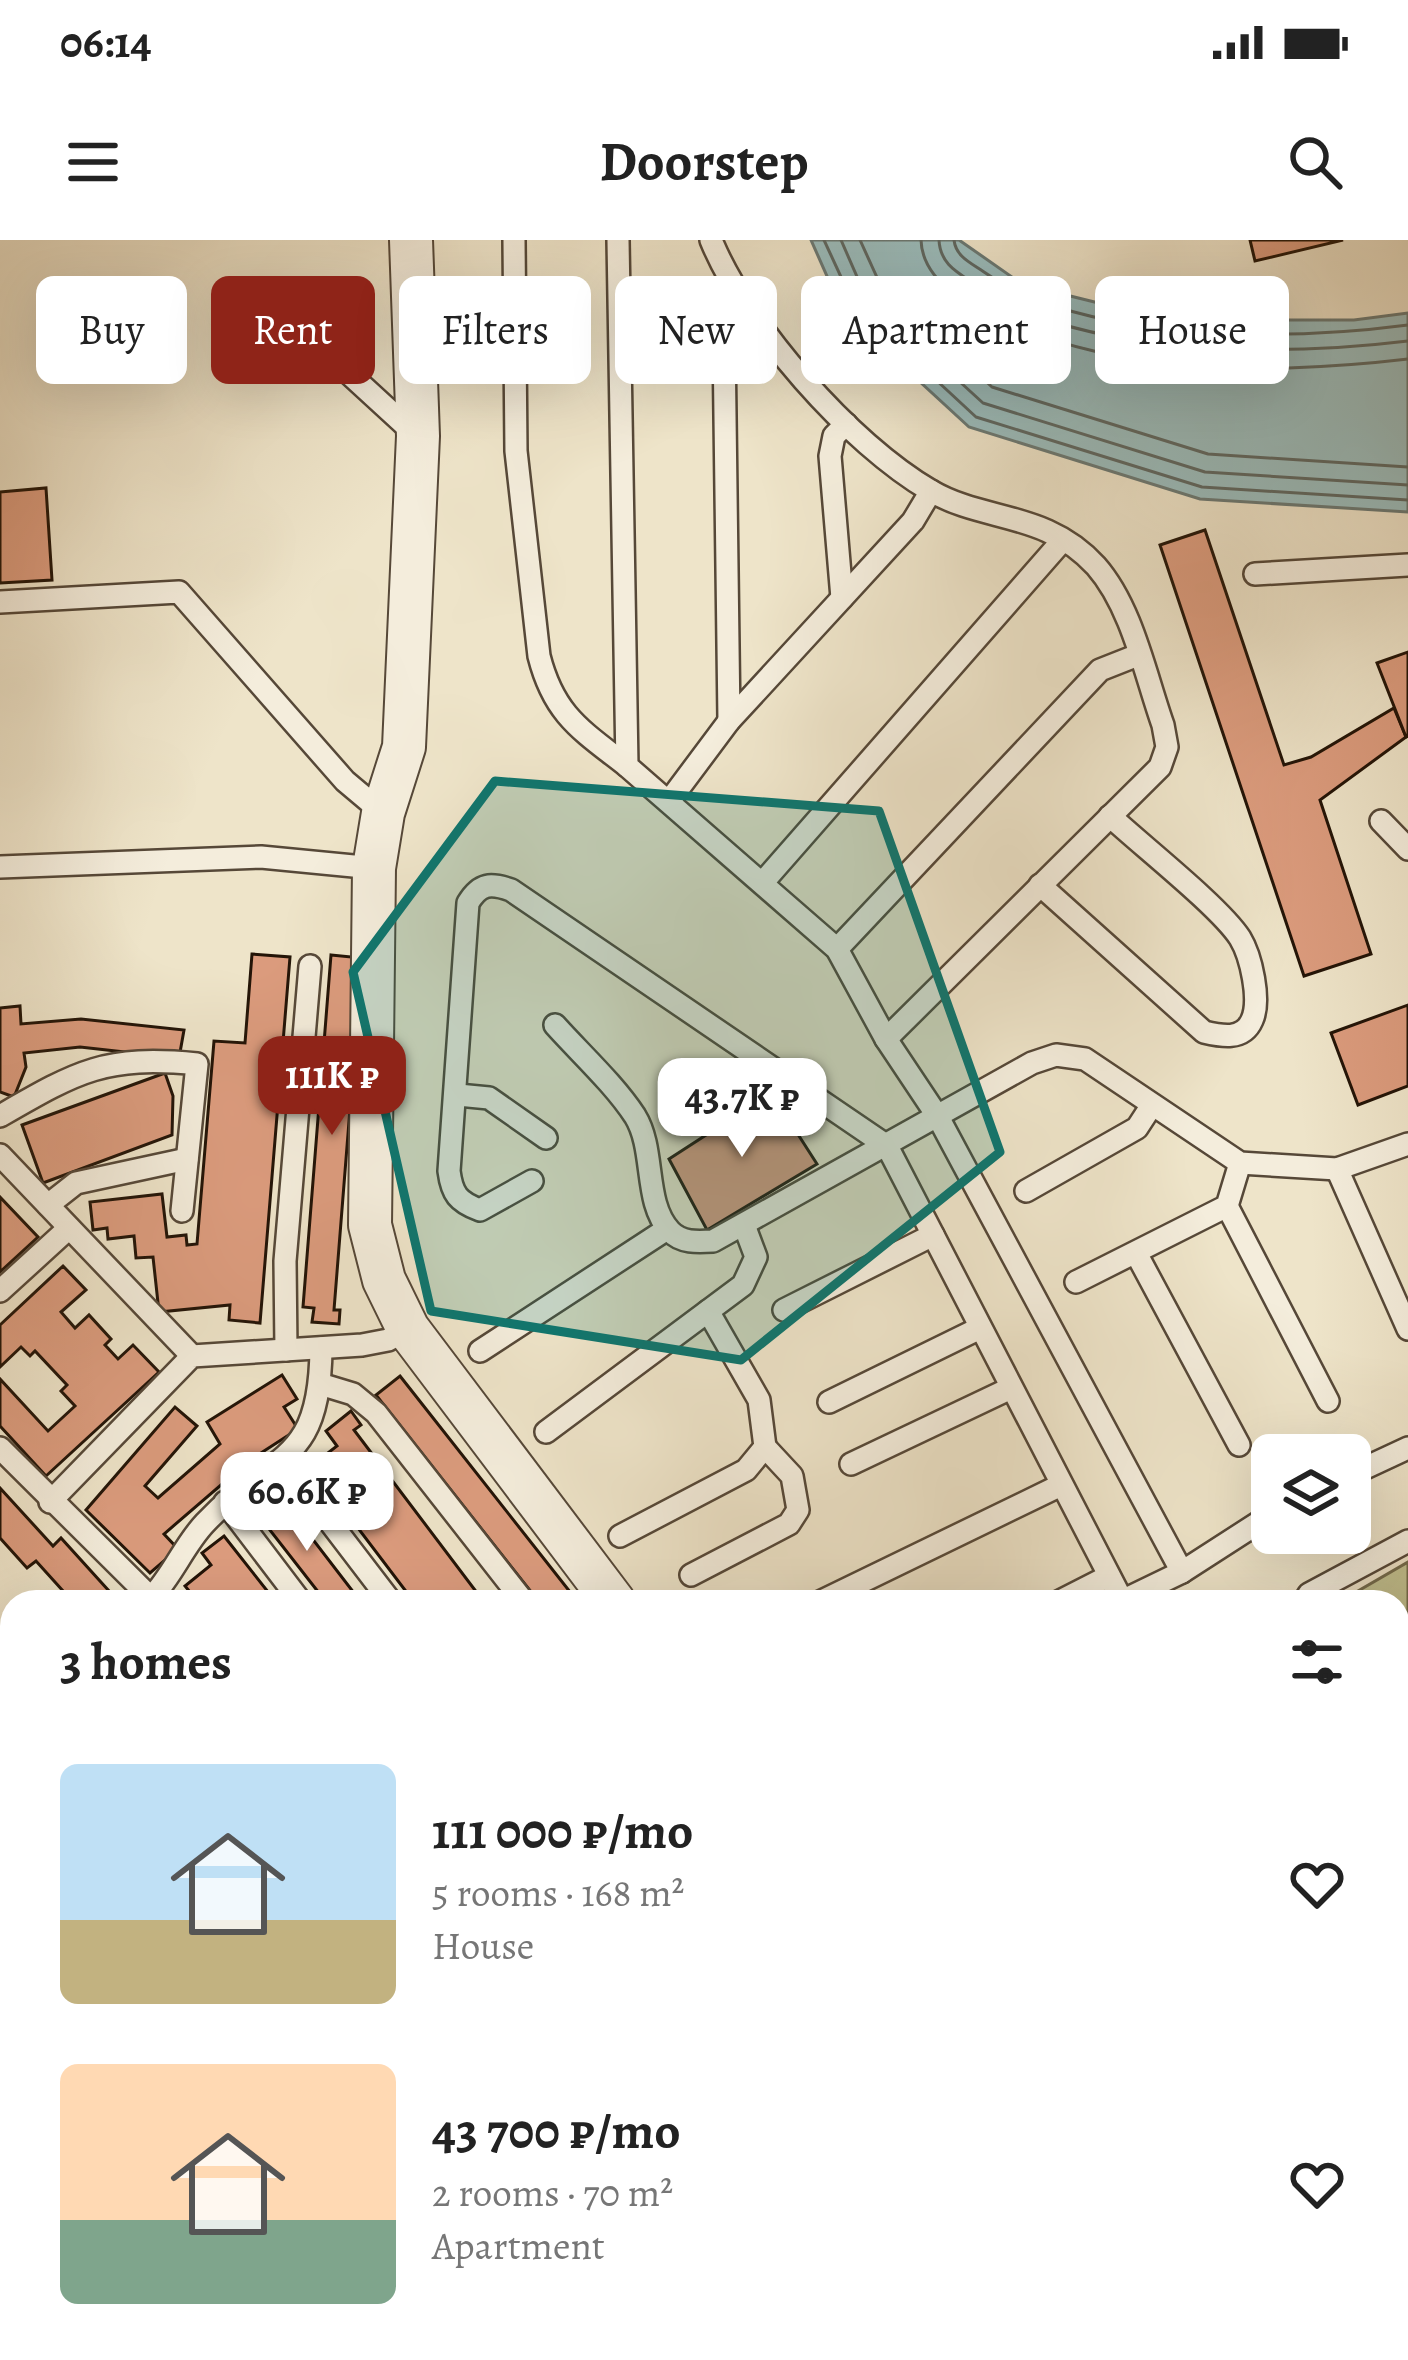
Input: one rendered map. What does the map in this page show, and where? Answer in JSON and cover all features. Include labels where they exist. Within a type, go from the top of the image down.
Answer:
[{"type":"street","points":[[411,240],[418,436],[404,747],[383,813],[374,868],[370,1225],[384,1280],[408,1329],[605,1590]]},
{"type":"lane","points":[[514,240],[516,452],[538,656],[547,688],[563,716],[670,800],[837,949],[886,1039],[938,1117],[1182,1572]]},
{"type":"lane","points":[[618,240],[627,766]]},
{"type":"lane","points":[[711,240],[729,276]]},
{"type":"lane","points":[[777,346],[847,424],[932,491],[1020,517],[1092,562],[1114,590],[1167,747],[1160,767],[886,1039]]},
{"type":"lane","points":[[361,384],[418,436]]},
{"type":"lane","points":[[725,384],[729,721]]},
{"type":"lane","points":[[842,598],[830,456],[834,436],[847,424]]},
{"type":"lane","points":[[670,800],[729,721],[913,521],[932,491]]},
{"type":"lane","points":[[764,881],[1062,541]]},
{"type":"lane","points":[[1255,574],[1408,565]]},
{"type":"lane","points":[[0,602],[179,592],[345,781],[383,813]]},
{"type":"lane","points":[[837,949],[1100,670],[1138,655]]},
{"type":"lane","points":[[1040,886],[1204,1032],[1224,1037],[1242,1033],[1252,1020],[1256,1000],[1240,938],[1110,816]]},
{"type":"lane","points":[[1381,820],[1408,849]]},
{"type":"lane","points":[[0,867],[261,856],[374,868]]},
{"type":"lane","points":[[532,1180],[480,1210],[462,1204],[452,1190],[449,1171],[458,1095],[468,903],[476,890],[492,884],[511,890],[887,1146],[1116,1590]]},
{"type":"lane","points":[[286,1350],[285,1261],[310,967]]},
{"type":"lane","points":[[555,1025],[635,1116],[648,1145],[667,1228],[680,1240],[713,1241],[1056,1055],[1085,1059],[1240,1162],[1337,1169],[1408,1144]]},
{"type":"lane","points":[[0,1116],[70,1076],[111,1061],[197,1064],[182,1211]]},
{"type":"lane","points":[[458,1095],[489,1098],[546,1138]]},
{"type":"lane","points":[[1026,1191],[1137,1129],[1152,1105]]},
{"type":"lane","points":[[0,1155],[192,1357]]},
{"type":"lane","points":[[48,1205],[76,1184],[188,1159]]},
{"type":"lane","points":[[1240,1162],[1228,1206],[1328,1401]]},
{"type":"lane","points":[[1337,1169],[1408,1329]]},
{"type":"lane","points":[[1076,1282],[1228,1206]]},
{"type":"lane","points":[[546,1432],[743,1285],[752,1271],[754,1240],[744,1225]]},
{"type":"lane","points":[[0,1291],[69,1228]]},
{"type":"lane","points":[[480,1351],[667,1228]]},
{"type":"lane","points":[[784,1310],[933,1235]]},
{"type":"lane","points":[[1136,1253],[1239,1445]]},
{"type":"lane","points":[[691,1575],[789,1524],[798,1510],[792,1476],[765,1447],[759,1400],[708,1311]]},
{"type":"lane","points":[[829,1402],[980,1328]]},
{"type":"lane","points":[[50,1502],[192,1357],[388,1340],[408,1329]]},
{"type":"lane","points":[[161,1590],[196,1532],[225,1502],[284,1462],[305,1438],[320,1384],[321,1348]]},
{"type":"lane","points":[[320,1384],[353,1394],[376,1413],[515,1590]]},
{"type":"lane","points":[[851,1463],[1011,1388]]},
{"type":"lane","points":[[620,1536],[746,1471],[765,1447]]},
{"type":"lane","points":[[0,1448],[142,1590]]},
{"type":"lane","points":[[1371,1465],[1408,1448]]},
{"type":"lane","points":[[284,1462],[382,1590]]},
{"type":"lane","points":[[845,1590],[1061,1485]]},
{"type":"lane","points":[[225,1502],[292,1590]]},
{"type":"lane","points":[[1146,1590],[1251,1528]]},
{"type":"lane","points":[[1316,1590],[1408,1541]]},
{"type":"lane","points":[[1082,1590],[1109,1576]]},
{"type":"highlighted area","points":[[495,781],[879,811],[1000,1152],[741,1360],[431,1311],[353,972]]},
{"type":"green space","points":[[1408,1562],[1408,1590],[1360,1590]]},
{"type":"water","points":[[811,240],[959,240],[1011,276],[827,276]]},
{"type":"water","points":[[1071,296],[1095,302],[1095,384],[1289,384],[1289,320],[1354,320],[1408,313],[1408,512],[1200,499],[969,427],[922,384],[1071,384]]},
{"type":"building","points":[[1250,240],[1343,240],[1255,261]]},
{"type":"building","points":[[46,488],[52,580],[0,583],[0,492]]},
{"type":"building","points":[[1205,530],[1284,765],[1311,757],[1394,708],[1406,737],[1320,800],[1371,954],[1304,976],[1160,545]]},
{"type":"building","points":[[1408,652],[1408,736],[1406,737],[1377,663]]},
{"type":"building","points":[[252,954],[290,957],[260,1323],[229,1320],[230,1305],[159,1312],[153,1257],[136,1258],[134,1236],[108,1239],[107,1228],[93,1230],[90,1202],[162,1194],[167,1237],[186,1235],[187,1245],[197,1244],[214,1041],[245,1043]]},
{"type":"building","points":[[331,955],[362,958],[334,1310],[340,1310],[339,1324],[312,1322],[314,1308],[303,1307]]},
{"type":"building","points":[[1408,1005],[1408,1086],[1358,1105],[1331,1033]]},
{"type":"building","points":[[20,1006],[21,1024],[81,1019],[184,1030],[179,1058],[80,1047],[24,1053],[26,1067],[14,1097],[0,1092],[0,1008]]},
{"type":"building","points":[[165,1073],[173,1096],[172,1135],[43,1183],[22,1125]]},
{"type":"building","points":[[765,1083],[817,1164],[707,1230],[669,1159],[723,1124]]},
{"type":"building","points":[[0,1197],[38,1237],[0,1272]]},
{"type":"building","points":[[63,1266],[86,1290],[61,1312],[75,1328],[89,1315],[111,1339],[105,1345],[118,1359],[133,1345],[159,1372],[46,1476],[0,1426],[0,1379],[48,1431],[75,1406],[61,1391],[67,1385],[35,1351],[30,1356],[21,1347],[0,1367],[0,1325]]},
{"type":"building","points":[[282,1375],[297,1399],[284,1407],[298,1429],[250,1460],[164,1534],[178,1549],[150,1573],[86,1510],[175,1407],[197,1426],[145,1486],[158,1498],[220,1444],[207,1422]]},
{"type":"building","points":[[400,1376],[569,1590],[530,1590],[376,1395]]},
{"type":"building","points":[[351,1411],[361,1425],[354,1430],[475,1590],[405,1590],[311,1466],[337,1446],[326,1431]]},
{"type":"building","points":[[0,1488],[53,1546],[61,1538],[108,1590],[62,1590],[36,1561],[27,1568],[0,1538]]},
{"type":"building","points":[[281,1498],[352,1590],[317,1590],[259,1516]]},
{"type":"building","points":[[224,1536],[267,1590],[188,1590],[185,1586],[211,1565],[202,1553]]}]
